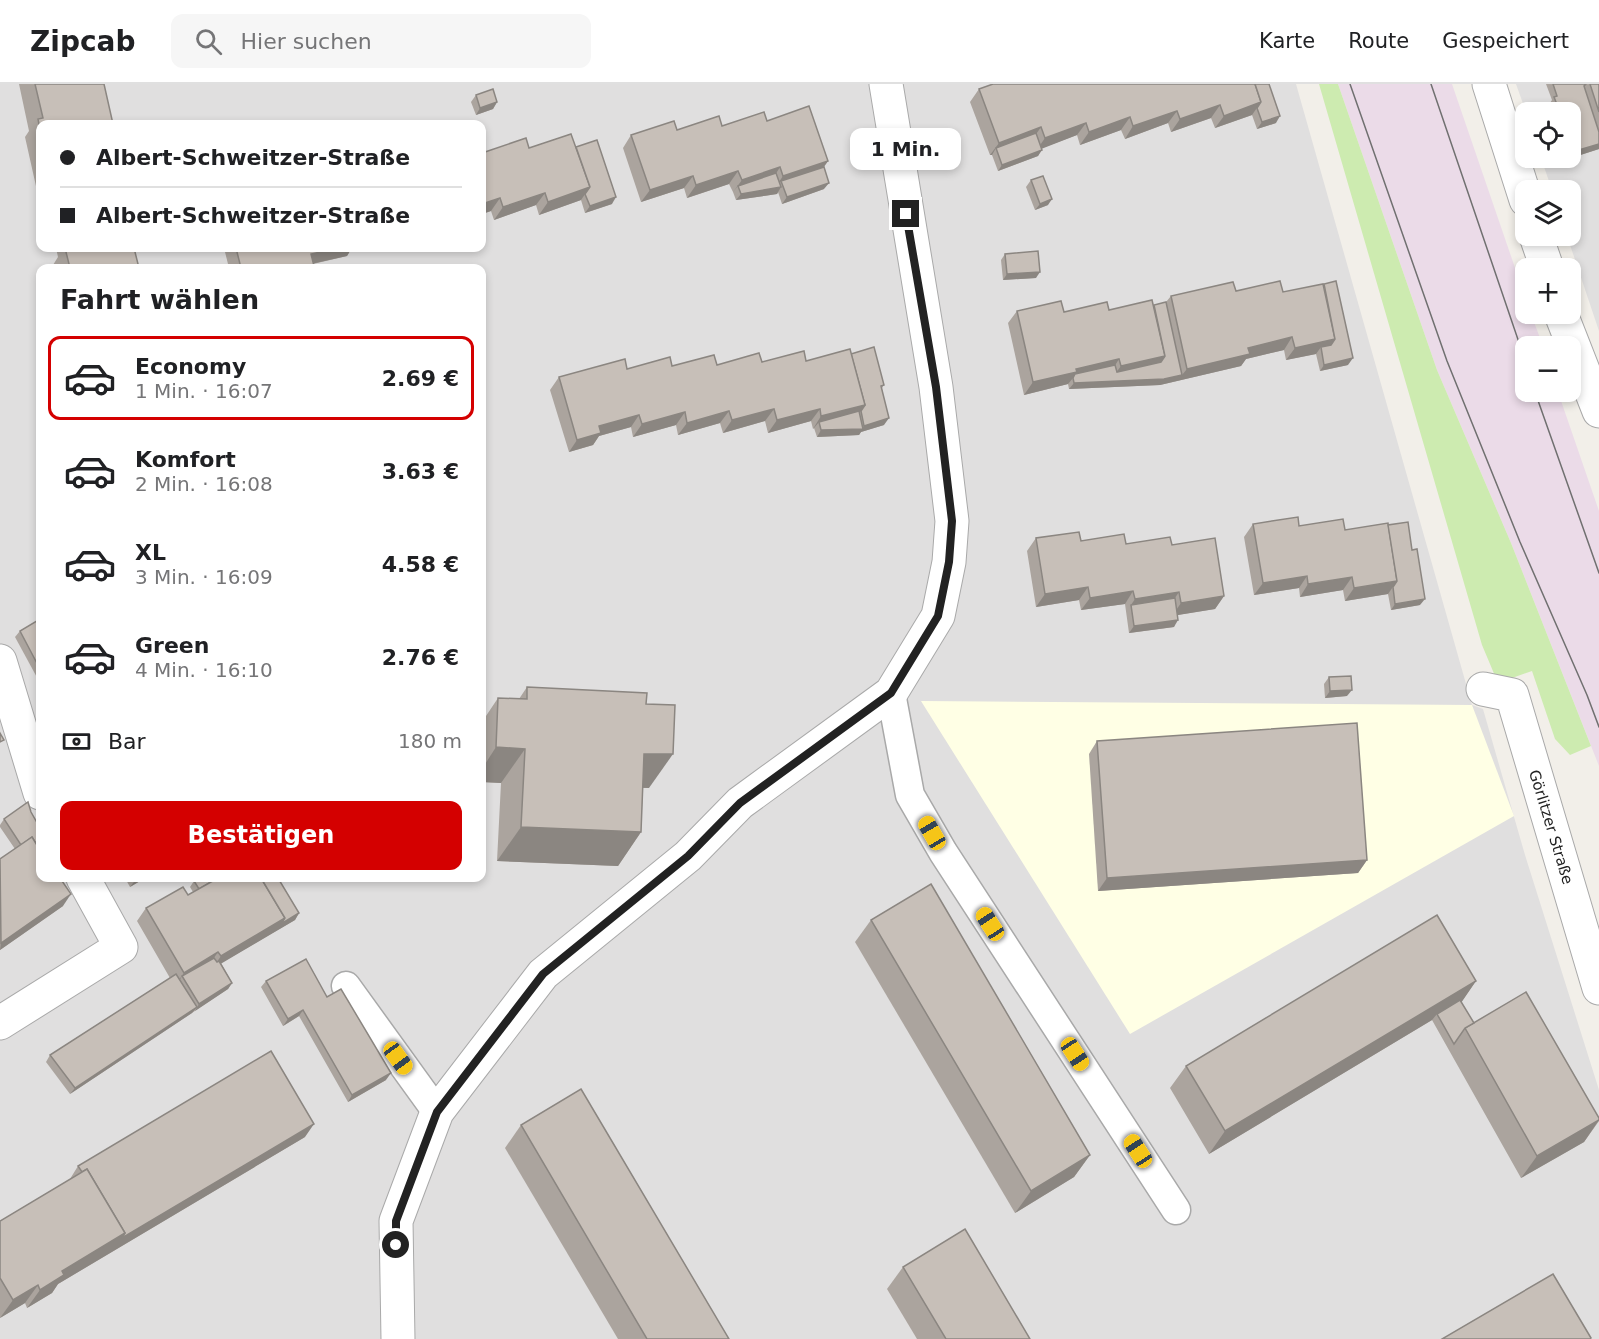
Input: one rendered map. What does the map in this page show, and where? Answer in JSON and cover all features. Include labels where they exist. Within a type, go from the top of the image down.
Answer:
[{"type":"street","points":[[398,1339],[396,1221],[437,1112],[543,974],[688,856],[740,803],[891,693],[938,616],[949,562],[952,521],[936,387],[886,84]]},
{"type":"street","points":[[1490,84],[1520,180]]},
{"type":"street","points":[[1565,324],[1599,411]]},
{"type":"street","points":[[0,661],[36,780]]},
{"type":"street","name":"Görlitzer Straße","points":[[1483,689],[1512,695],[1599,988]]},
{"type":"street","points":[[0,1023],[121,947],[85,882]]},
{"type":"lane","points":[[891,693],[910,795],[943,852],[1176,1210]]},
{"type":"lane","points":[[346,986],[437,1112]]},
{"type":"shaded area","points":[[0,84],[1296,84],[1472,705],[1483,709],[1525,855],[1599,1090],[1599,1339],[0,1339]]},
{"type":"shaded area","points":[[1338,84],[1452,84],[1515,268],[1515,324],[1535,324],[1539,336],[1515,336],[1515,402],[1561,402],[1599,511],[1599,766],[1511,543],[1437,370]]},
{"type":"shaded area","points":[[1516,84],[1599,84],[1599,331],[1581,278],[1581,258],[1574,258],[1570,246],[1581,246],[1581,180],[1549,180],[1544,168],[1581,168],[1581,102],[1522,102]]},
{"type":"shaded area","points":[[921,701],[1472,705],[1514,816],[1130,1034]]},
{"type":"green space","points":[[1319,84],[1338,84],[1437,370],[1511,543],[1591,746],[1570,755],[1555,739],[1532,671],[1498,683],[1482,645]]},
{"type":"building","points":[[35,84],[104,84],[112,120],[38,120],[43,118]]},
{"type":"building","points":[[993,84],[1255,84],[1261,102],[1224,116],[1220,105],[1180,119],[1177,111],[1133,126],[1130,117],[1089,132],[1086,123],[1045,138],[1041,127],[999,143],[979,89]]},
{"type":"building","points":[[1255,84],[1269,84],[1280,116],[1262,122],[1257,108],[1261,102]]},
{"type":"building","points":[[1553,84],[1586,84],[1584,86],[1599,132],[1599,144],[1581,149],[1581,102],[1556,102],[1554,97],[1557,96]]},
{"type":"building","points":[[1590,84],[1599,84],[1599,112]]},
{"type":"building","points":[[493,89],[497,102],[480,108],[476,95]]},
{"type":"building","points":[[809,106],[828,161],[783,176],[780,167],[742,180],[738,171],[696,185],[693,176],[650,190],[631,135],[674,121],[677,130],[719,116],[722,126],[764,112],[767,121]]},
{"type":"building","points":[[1036,133],[1042,150],[1002,165],[996,148]]},
{"type":"building","points":[[571,134],[590,187],[548,202],[545,193],[503,207],[500,198],[486,203],[486,152],[526,138],[529,148]]},
{"type":"building","points":[[597,140],[616,197],[590,206],[585,194],[590,187],[576,147]]},
{"type":"building","points":[[824,167],[829,183],[787,197],[781,181]]},
{"type":"building","points":[[776,173],[781,187],[741,194],[738,186]]},
{"type":"building","points":[[1043,176],[1052,199],[1040,204],[1031,180]]},
{"type":"building","points":[[1038,251],[1040,272],[1007,274],[1005,254]]},
{"type":"building","points":[[66,252],[135,252],[138,264],[69,264]]},
{"type":"building","points":[[237,252],[320,252],[311,254],[314,264],[240,264]]},
{"type":"building","points":[[1280,281],[1283,292],[1323,284],[1335,339],[1295,348],[1292,337],[1248,348],[1250,354],[1187,369],[1171,296],[1233,282],[1236,291]]},
{"type":"building","points":[[1336,281],[1353,358],[1324,365],[1321,347],[1331,345],[1335,339],[1324,284]]},
{"type":"building","points":[[1152,300],[1165,356],[1121,366],[1119,359],[1033,382],[1017,311],[1061,301],[1064,312],[1107,302],[1109,310]]},
{"type":"building","points":[[1166,302],[1182,375],[1164,379],[1074,383],[1075,374],[1115,365],[1117,372],[1161,362],[1165,356],[1154,305]]},
{"type":"building","points":[[874,347],[884,385],[881,386],[889,418],[864,426],[861,411],[865,405],[851,354]]},
{"type":"building","points":[[850,349],[865,405],[821,416],[820,409],[777,420],[774,409],[732,420],[729,411],[687,423],[685,412],[642,424],[639,415],[599,426],[601,433],[577,440],[559,377],[625,359],[627,369],[670,357],[672,366],[714,355],[717,365],[759,353],[762,362],[804,351],[806,361]]},
{"type":"building","points":[[859,411],[863,429],[821,430],[819,422]]},
{"type":"building","points":[[1298,517],[1299,526],[1343,519],[1345,530],[1388,523],[1397,581],[1354,588],[1352,577],[1308,584],[1307,576],[1263,583],[1253,524]]},
{"type":"building","points":[[1408,522],[1412,550],[1417,549],[1425,599],[1395,604],[1393,587],[1397,581],[1388,525]]},
{"type":"building","points":[[1079,532],[1081,541],[1124,534],[1126,544],[1170,537],[1172,545],[1215,538],[1224,596],[1181,603],[1179,592],[1135,599],[1133,591],[1090,598],[1088,587],[1045,594],[1036,538]]},
{"type":"building","points":[[1175,598],[1178,620],[1134,626],[1131,605]]},
{"type":"building","points":[[36,621],[36,661],[20,631]]},
{"type":"building","points":[[1351,676],[1352,690],[1330,691],[1329,677]]},
{"type":"building","points":[[527,687],[647,693],[646,704],[675,705],[673,754],[644,754],[641,832],[521,827],[525,749],[496,747],[498,698],[527,699]]},
{"type":"building","points":[[1357,723],[1367,860],[1107,878],[1097,741]]},
{"type":"building","points":[[28,802],[36,821],[36,844],[32,837],[21,845],[4,819]]},
{"type":"building","points":[[32,837],[36,844],[36,882],[63,882],[71,894],[1,943],[0,859]]},
{"type":"building","points":[[195,882],[211,882],[199,889]]},
{"type":"building","points":[[211,882],[263,882],[285,918],[221,956],[218,952],[184,973],[146,908],[183,887],[188,895]]},
{"type":"building","points":[[263,882],[280,882],[299,913],[281,924],[285,918]]},
{"type":"building","points":[[931,884],[1090,1155],[1031,1191],[871,920]]},
{"type":"building","points":[[1437,915],[1476,981],[1225,1131],[1186,1066]]},
{"type":"building","points":[[214,958],[217,962],[219,961],[232,983],[199,1004],[182,976]]},
{"type":"building","points":[[306,959],[327,997],[341,989],[391,1073],[352,1095],[303,1010],[288,1019],[266,981]]},
{"type":"building","points":[[176,974],[197,1007],[75,1088],[50,1055]]},
{"type":"building","points":[[1526,992],[1599,1118],[1537,1156],[1465,1028]]},
{"type":"building","points":[[1460,1000],[1474,1023],[1465,1028],[1454,1044],[1437,1014]]},
{"type":"building","points":[[271,1051],[314,1124],[122,1238],[125,1233],[87,1169],[82,1172],[78,1166]]},
{"type":"building","points":[[581,1089],[729,1339],[647,1339],[521,1125]]},
{"type":"building","points":[[87,1169],[125,1233],[62,1271],[64,1275],[40,1290],[38,1285],[13,1300],[0,1278],[0,1221]]},
{"type":"building","points":[[965,1229],[1030,1339],[946,1339],[903,1267]]},
{"type":"building","points":[[1553,1274],[1590,1339],[1442,1339]]},
{"type":"tram line","points":[[1350,84],[1447,361],[1520,542],[1599,727]]},
{"type":"tram line","points":[[1431,84],[1517,336]]},
{"type":"tram line","points":[[1539,402],[1599,573]]},
{"type":"route","points":[[396,1245],[396,1221],[437,1112],[543,974],[688,856],[740,803],[891,693],[938,616],[949,562],[952,521],[936,387],[906,214]]}]
